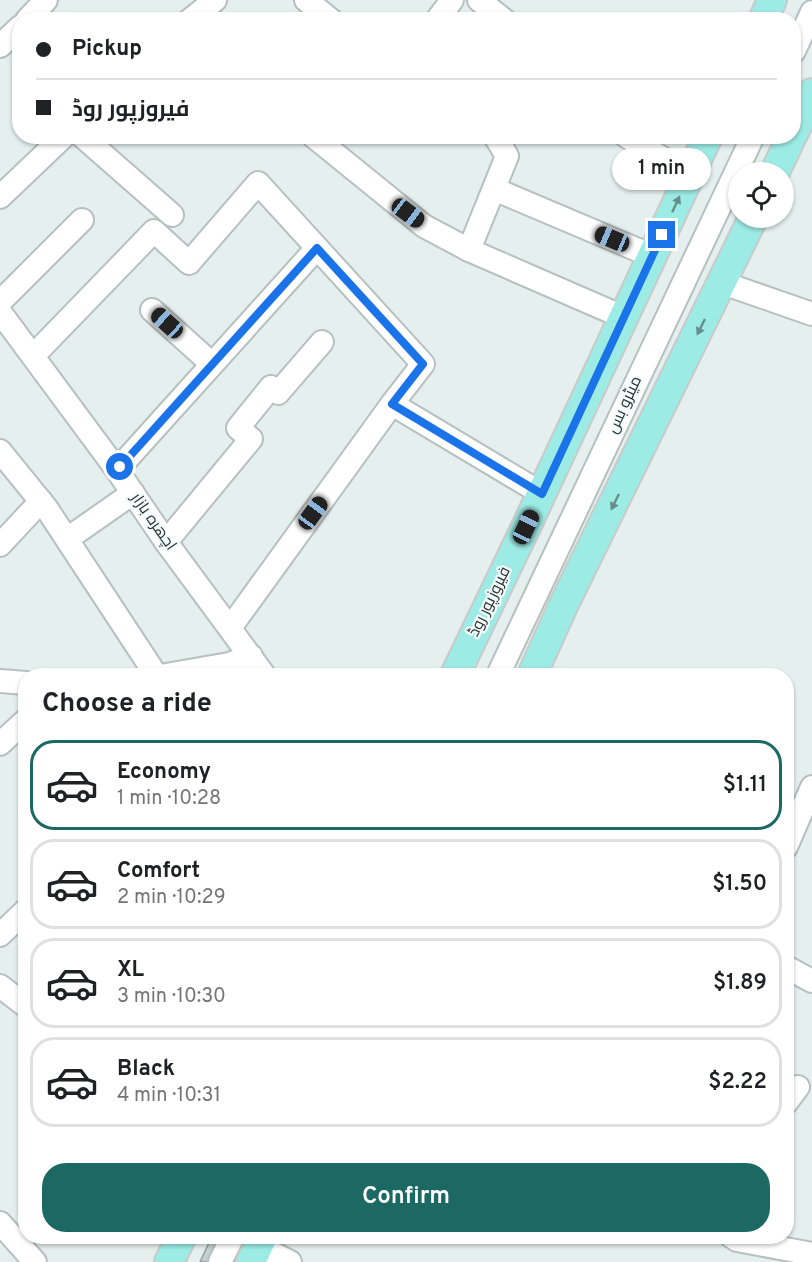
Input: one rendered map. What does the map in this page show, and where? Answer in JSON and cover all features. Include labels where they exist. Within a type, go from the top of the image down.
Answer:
[{"type":"main road","points":[[801,117],[812,93]]},
{"type":"main road","name":"فیروزپور روڈ","points":[[458,668],[704,144]]},
{"type":"main road","points":[[780,162],[788,144]]},
{"type":"main road","points":[[535,668],[564,604],[748,228]]},
{"type":"main road","points":[[169,1262],[178,1244]]},
{"type":"street","points":[[35,12],[46,0]]},
{"type":"street","points":[[200,12],[215,0]]},
{"type":"street","points":[[306,0],[321,12]]},
{"type":"street","points":[[442,12],[452,0]]},
{"type":"street","points":[[479,0],[494,12]]},
{"type":"street","points":[[801,36],[812,12]]},
{"type":"street","points":[[0,46],[12,35]]},
{"type":"street","points":[[0,197],[56,144]]},
{"type":"street","points":[[91,144],[172,215]]},
{"type":"street","points":[[331,144],[424,226],[469,250],[623,317]]},
{"type":"street","points":[[469,250],[507,156],[500,144]]},
{"type":"street","points":[[639,144],[690,175]]},
{"type":"street","name":"میٹرو بس","points":[[501,668],[749,144]]},
{"type":"street","points":[[33,356],[154,231],[189,263],[258,183],[423,364],[230,628]]},
{"type":"street","points":[[494,189],[652,256]]},
{"type":"street","points":[[0,302],[82,219]]},
{"type":"street","points":[[117,470],[317,248]]},
{"type":"street","points":[[723,283],[812,314]]},
{"type":"street","points":[[152,310],[212,364]]},
{"type":"street","name":"اچھرہ بازار","points":[[0,312],[259,668]]},
{"type":"street","points":[[166,542],[250,439],[238,428],[271,387],[278,393],[322,342]]},
{"type":"street","points":[[392,404],[542,494]]},
{"type":"street","points":[[0,451],[67,539],[151,668]]},
{"type":"street","points":[[67,539],[133,493]]},
{"type":"street","points":[[0,544],[40,501]]},
{"type":"street","points":[[206,668],[229,664],[251,656]]},
{"type":"street","points":[[0,681],[18,682]]},
{"type":"street","points":[[0,744],[18,727]]},
{"type":"street","points":[[794,829],[812,787]]},
{"type":"street","points":[[0,935],[18,918]]},
{"type":"street","points":[[794,972],[812,981]]},
{"type":"street","points":[[0,986],[18,1000]]},
{"type":"street","points":[[0,1223],[18,1243]]},
{"type":"street","points":[[19,1244],[35,1262]]},
{"type":"street","points":[[760,1244],[812,1253],[805,1262]]},
{"type":"street","points":[[220,1262],[251,1245],[290,1262]]},
{"type":"building","points":[[208,1244],[252,1244],[244,1262],[200,1262]]},
{"type":"route","points":[[120,467],[317,248],[423,364],[392,404],[542,494],[662,235]]}]
